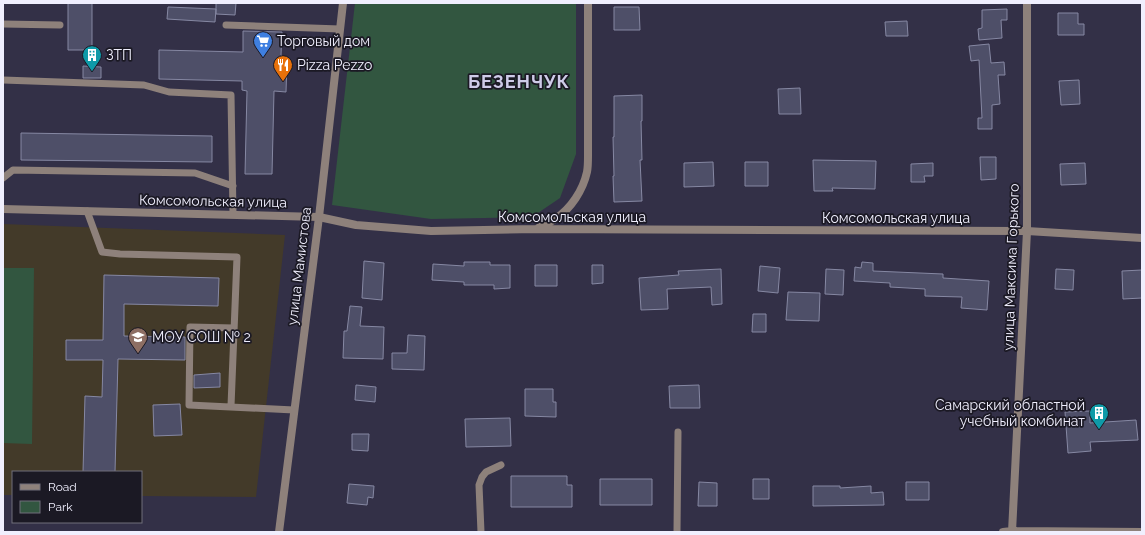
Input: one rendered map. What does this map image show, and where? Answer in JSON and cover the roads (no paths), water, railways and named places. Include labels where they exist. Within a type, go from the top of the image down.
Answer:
[{"type":"street","name":"улица Мамистова","points":[[279,532],[319,217],[343,3]]},
{"type":"street","points":[[536,229],[555,220],[563,214],[582,186],[587,172],[588,3]]},
{"type":"street","name":"улица Максима Горького","points":[[1012,532],[1027,231],[1027,3]]},
{"type":"street","name":"Комсомольская улица","points":[[3,209],[319,217],[356,224],[431,231],[536,229],[1027,231],[1142,238]]},
{"type":"street","points":[[1003,532],[1142,532]]},
{"type":"lane","points":[[3,24],[60,25]]},
{"type":"lane","points":[[226,25],[340,29]]},
{"type":"lane","points":[[3,80],[144,85],[169,92],[231,94],[233,214]]},
{"type":"lane","points":[[3,178],[13,170],[195,174],[233,186]]},
{"type":"lane","points":[[87,211],[102,252],[120,254],[237,257],[231,406]]},
{"type":"lane","points":[[234,328],[190,327],[189,405],[294,410]]},
{"type":"lane","points":[[677,532],[678,432]]},
{"type":"lane","points":[[481,532],[479,485],[486,472],[502,465]]},
{"type":"place","name":"Торговый дом","points":[[263,58]]},
{"type":"place","name":"ЗТП","points":[[92,72]]},
{"type":"place","name":"Pizza Pezzo","points":[[283,82]]},
{"type":"place","name":"МОУ СОШ № 2","points":[[138,354]]},
{"type":"place","name":"Самарский областной учебный комбинат","points":[[1099,430]]},
{"type":"district","name":"БЕЗЕНЧУК","points":[[519,82]]}]
